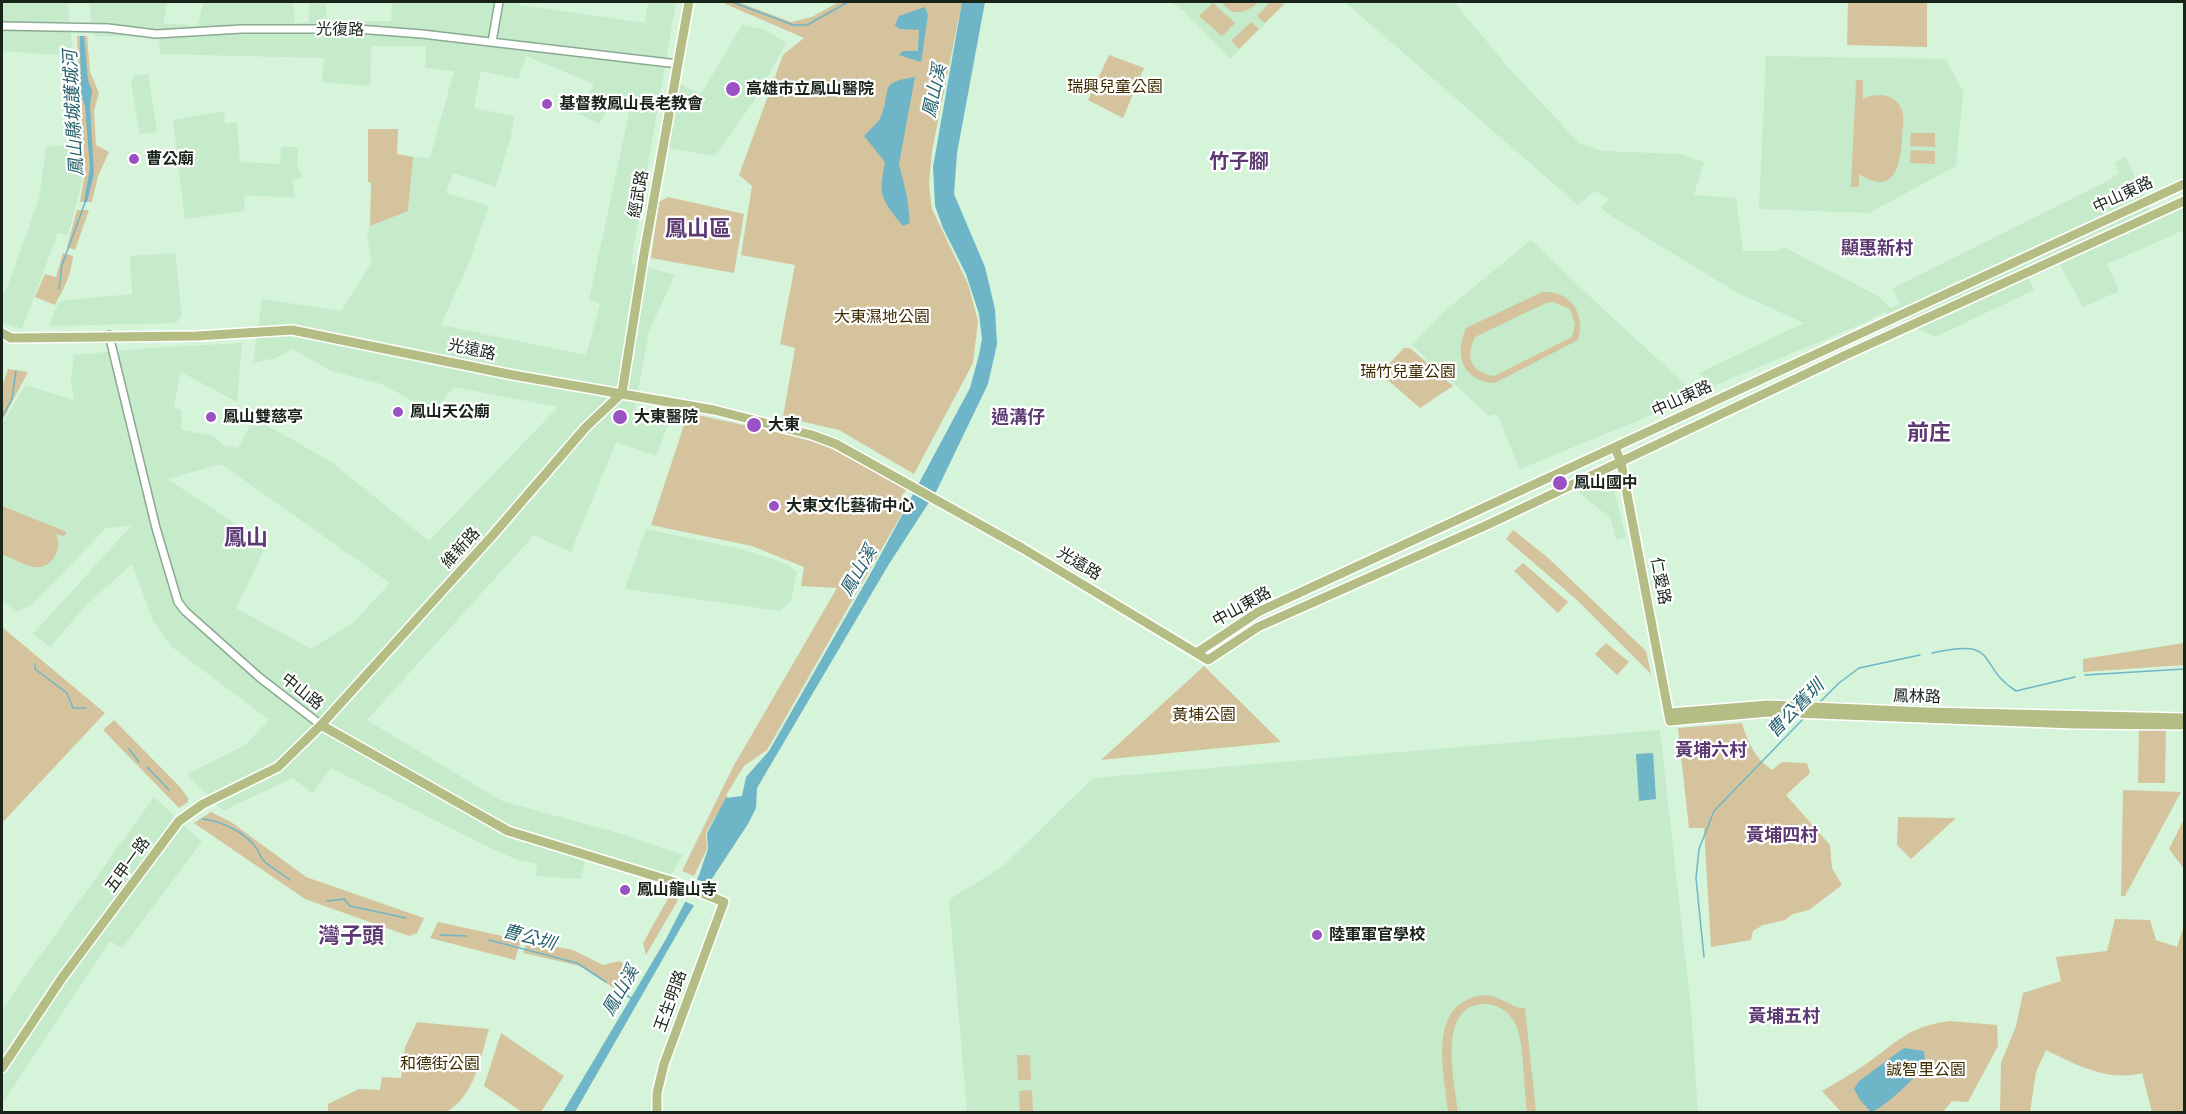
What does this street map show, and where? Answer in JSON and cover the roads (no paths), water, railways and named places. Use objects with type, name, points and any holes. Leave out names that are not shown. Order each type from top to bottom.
[{"type":"main road","name":"經武路","points":[[622,393],[689,2]]},
{"type":"main road","name":"中山東路","points":[[1198,652],[1258,612],[2184,184]]},
{"type":"main road","name":"中山東路","points":[[1208,660],[1258,627],[1621,462],[1850,353],[2184,201]]},
{"type":"main road","name":"光遠路","points":[[4,336],[197,336],[292,330],[513,375],[714,410],[812,435],[836,444],[1022,548],[1208,660]]},
{"type":"main road","name":"維新路","points":[[321,725],[492,536],[586,427],[622,393]]},
{"type":"main road","name":"仁愛路","points":[[1615,448],[1621,462],[1670,717]]},
{"type":"main road","name":"鳳林路","points":[[1670,717],[1768,712],[2075,724],[2164,719]]},
{"type":"main road","points":[[2164,719],[2184,718]]},
{"type":"main road","points":[[2164,719],[2184,725]]},
{"type":"main road","name":"中山路","points":[[321,725],[508,831],[680,884],[724,902]]},
{"type":"main road","name":"五甲一路","points":[[2,1068],[62,978],[179,821],[203,804],[278,767],[321,725]]},
{"type":"main road","name":"王生明路","points":[[657,1113],[657,1093],[664,1064],[724,902]]},
{"type":"street","points":[[492,42],[499,2]]},
{"type":"street","name":"光復路","points":[[2,26],[108,28],[156,34],[242,30],[357,29],[678,64]]},
{"type":"street","name":"中山路","points":[[109,335],[156,528],[178,602],[185,611],[259,676],[321,725]]},
{"type":"water","points":[[962,2],[985,2],[957,153],[954,194],[985,267],[995,309],[997,344],[988,384],[937,490],[889,564],[757,788],[756,808],[748,824],[688,915],[575,1112],[563,1112],[666,939],[699,875],[708,849],[707,833],[726,798],[742,796],[746,777],[769,751],[873,569],[970,388],[982,339],[979,314],[966,274],[943,228],[935,206],[933,167]]},
{"type":"water","points":[[925,7],[928,15],[921,62],[899,55],[903,51],[918,51],[919,30],[899,29],[895,25],[899,16]]},
{"type":"water","points":[[80,36],[84,36],[88,80],[92,91],[90,107],[94,174],[87,202],[84,202],[90,168],[85,106],[81,94]]},
{"type":"water","points":[[915,77],[899,164],[907,196],[910,223],[903,226],[883,197],[885,162],[864,136],[881,117],[891,84]]},
{"type":"water","points":[[1653,753],[1656,799],[1639,801],[1636,754]]},
{"type":"water","points":[[1904,1048],[1924,1051],[1923,1066],[1899,1092],[1871,1112],[1854,1089],[1859,1081]]},
{"type":"waterway","points":[[732,2],[793,25],[807,25],[848,2]]},
{"type":"waterway","name":"鳳山縣城護城河","points":[[59,289],[62,265],[86,200]]},
{"type":"waterway","name":"曹公圳","points":[[2,417],[12,399],[16,371]]},
{"type":"waterway","name":"曹公舊圳","points":[[1932,653],[1954,649],[1979,651],[2003,681],[2016,691],[2075,677]]},
{"type":"waterway","name":"曹公舊圳","points":[[1819,703],[1839,683],[1859,668],[1920,655]]},
{"type":"waterway","name":"曹公圳","points":[[35,664],[35,669],[67,693],[73,708],[86,708]]},
{"type":"waterway","name":"曹公舊圳","points":[[2085,675],[2184,669]]},
{"type":"waterway","name":"曹公舊圳","points":[[1704,957],[1696,878],[1699,849],[1714,811],[1805,717]]},
{"type":"waterway","name":"曹公圳","points":[[129,749],[139,762]]},
{"type":"waterway","name":"曹公圳","points":[[147,767],[169,790]]},
{"type":"waterway","name":"曹公圳","points":[[202,819],[223,824],[243,834],[255,846],[264,861],[290,880]]},
{"type":"waterway","name":"曹公圳","points":[[327,901],[344,899],[350,906],[406,918]]},
{"type":"waterway","name":"曹公圳","points":[[440,935],[466,936]]},
{"type":"waterway","name":"曹公圳","points":[[489,940],[577,963],[606,982]]},
{"type":"waterway","name":"曹公圳","points":[[624,994],[631,998]]},
{"type":"place","name":"高雄市立鳳山醫院","points":[[733,89]]},
{"type":"place","name":"基督教鳳山長老教會","points":[[547,104]]},
{"type":"place","name":"曹公廟","points":[[134,159]]},
{"type":"place","name":"鳳山天公廟","points":[[398,412]]},
{"type":"place","name":"鳳山雙慈亭","points":[[211,417]]},
{"type":"place","name":"大東醫院","points":[[620,417]]},
{"type":"place","name":"大東","points":[[754,425]]},
{"type":"place","name":"鳳山國中","points":[[1560,483]]},
{"type":"place","name":"大東文化藝術中心","points":[[774,506]]},
{"type":"place","name":"鳳山龍山寺","points":[[625,890]]},
{"type":"place","name":"陸軍軍官學校","points":[[1317,935]]},
{"type":"district","name":"竹子腳","points":[[1239,162]]},
{"type":"district","name":"鳳山區","points":[[698,230]]},
{"type":"district","name":"顯惠新村","points":[[1877,249]]},
{"type":"district","name":"過溝仔","points":[[1018,418]]},
{"type":"district","name":"前庄","points":[[1929,434]]},
{"type":"district","name":"鳳山","points":[[246,539]]},
{"type":"district","name":"黃埔六村","points":[[1711,751]]},
{"type":"district","name":"黃埔四村","points":[[1782,836]]},
{"type":"district","name":"灣子頭","points":[[351,937]]},
{"type":"district","name":"黃埔五村","points":[[1784,1017]]},
{"type":"park label","name":"瑞興兒童公園","points":[[1115,87]]},
{"type":"park label","name":"大東濕地公園","points":[[882,317]]},
{"type":"park label","name":"瑞竹兒童公園","points":[[1408,372]]},
{"type":"park label","name":"黃埔公園","points":[[1204,715]]},
{"type":"park label","name":"和德街公園","points":[[440,1064]]},
{"type":"park label","name":"誠智里公園","points":[[1926,1070]]},
{"type":"water label","name":"鳳山溪","points":[[935,91]]},
{"type":"water label","name":"鳳山溪","points":[[859,571]]},
{"type":"water label","name":"鳳山溪","points":[[621,991]]}]
